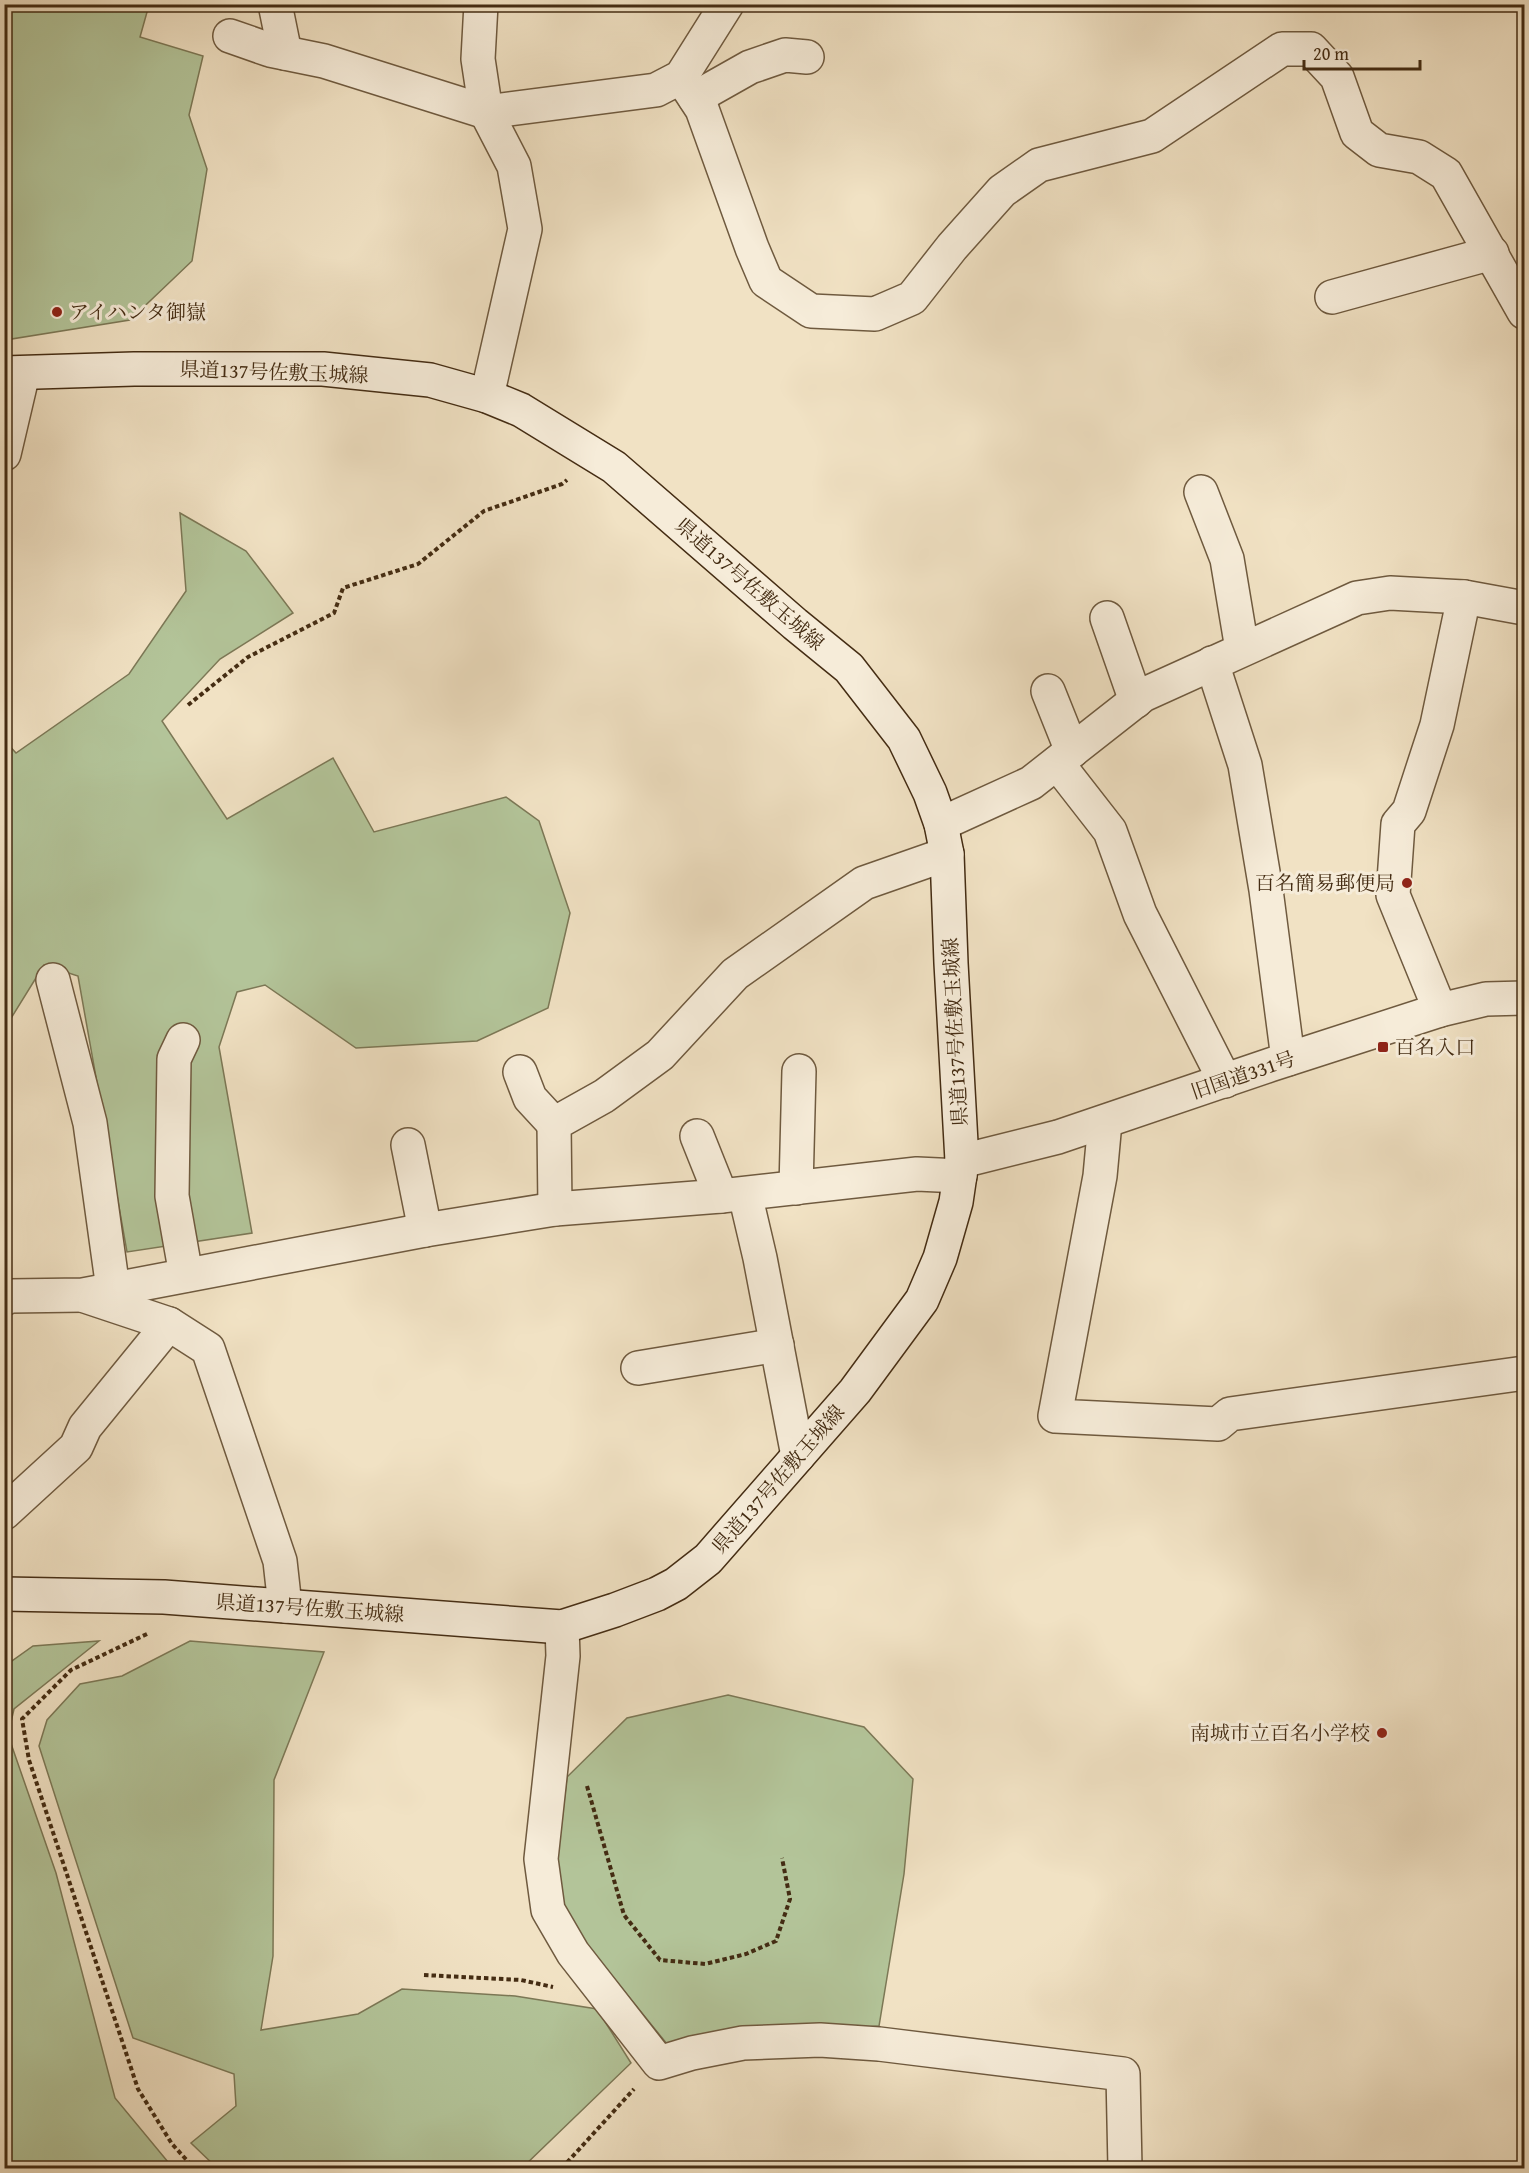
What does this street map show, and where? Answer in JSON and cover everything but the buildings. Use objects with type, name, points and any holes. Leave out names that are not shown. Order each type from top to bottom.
[{"type":"street","points":[[275,4],[285,53]]},
{"type":"street","points":[[481,4],[478,59],[486,112],[514,166],[525,229],[487,396]]},
{"type":"street","points":[[688,88],[727,4]]},
{"type":"street","points":[[230,36],[285,53],[324,61],[486,112],[688,88],[785,55],[807,57]]},
{"type":"street","points":[[688,88],[702,110],[766,281],[811,311],[875,314],[912,298],[952,247],[1002,191],[1039,165],[1152,136],[1282,49],[1311,49],[1337,77],[1357,133],[1379,150],[1419,157],[1446,174],[1524,312]]},
{"type":"street","points":[[1332,297],[1492,254]]},
{"type":"street","name":"県道137号佐敷玉城線","points":[[4,1594],[186,1599],[561,1627],[639,1602],[676,1584],[708,1559],[855,1391],[922,1300],[940,1258],[956,1202],[961,1169],[944,839],[930,793],[904,739],[849,668],[614,467],[521,410],[487,396],[430,380],[323,369],[134,369],[14,373]]},
{"type":"street","points":[[4,454],[14,373]]},
{"type":"street","points":[[1201,492],[1227,559],[1242,649]]},
{"type":"street","points":[[554,1124],[604,1096],[660,1055],[735,974],[864,883],[944,839],[1031,783],[1143,694],[1357,598],[1390,593],[1464,597],[1524,608]]},
{"type":"street","points":[[1440,1010],[1393,896],[1398,824],[1408,811],[1437,725],[1464,597]]},
{"type":"street","points":[[1107,618],[1136,701]]},
{"type":"street","points":[[1212,663],[1245,765],[1266,890],[1288,1059]]},
{"type":"street","points":[[1047,691],[1064,757],[1110,831],[1140,914],[1225,1081]]},
{"type":"street","points":[[53,980],[90,1123],[98,1292]]},
{"type":"street","name":"旧国道331号","points":[[98,1292],[425,1230],[555,1209],[733,1195],[961,1169],[1440,1010],[1486,999],[1524,998]]},
{"type":"street","points":[[183,1040],[174,1059],[172,1196],[186,1275]]},
{"type":"street","points":[[796,1188],[799,1071]]},
{"type":"street","points":[[520,1072],[530,1098],[554,1124],[555,1209]]},
{"type":"street","points":[[1105,1122],[1100,1176],[1055,1416],[1218,1424],[1230,1414],[1524,1374]]},
{"type":"street","points":[[698,1136],[733,1195],[777,1345],[798,1456]]},
{"type":"street","points":[[408,1145],[425,1230]]},
{"type":"street","points":[[4,1299],[10,1296],[98,1292],[169,1324],[208,1349],[280,1561],[285,1606]]},
{"type":"street","points":[[4,1513],[76,1447],[85,1427],[169,1324]]},
{"type":"street","points":[[638,1368],[777,1345]]},
{"type":"street","points":[[561,1627],[563,1656],[541,1859],[548,1910],[573,1953],[659,2063],[692,2053],[743,2043],[820,2040],[879,2044],[1123,2074],[1125,2169]]},
{"type":"path","points":[[188,705],[248,657],[334,613],[344,588],[418,564],[484,511],[562,484],[596,456]]},
{"type":"path","points":[[186,1599],[148,1634],[71,1670],[22,1719],[29,1760],[138,2089],[172,2144],[194,2169]]},
{"type":"path","points":[[587,1784],[624,1915],[660,1960],[705,1964],[746,1954],[776,1941],[790,1899],[782,1858]]},
{"type":"path","points":[[424,1975],[521,1980],[554,1987]]},
{"type":"path","points":[[562,2169],[659,2063]]},
{"type":"green space","points":[[5,4],[149,5],[140,37],[203,56],[189,115],[207,169],[192,261],[130,320],[5,340]]},
{"type":"green space","points":[[180,513],[246,551],[293,613],[220,659],[162,721],[227,819],[333,758],[374,832],[506,797],[539,821],[570,913],[548,1008],[477,1041],[356,1048],[265,985],[237,992],[219,1047],[252,1233],[127,1252],[78,976],[44,965],[5,1028],[4,740],[16,753],[129,674],[186,591]]},
{"type":"green space","points":[[99,1641],[14,1709],[8,1735],[56,1873],[115,2098],[173,2168],[5,2168],[5,1666],[33,1646]]},
{"type":"green space","points":[[190,1641],[324,1652],[274,1780],[273,1956],[261,2030],[358,2014],[402,1989],[515,1996],[597,2009],[631,2063],[522,2168],[217,2168],[191,2143],[236,2106],[234,2074],[133,2038],[39,1746],[47,1720],[80,1684],[122,1676]]},
{"type":"green space","points":[[728,1695],[864,1727],[913,1779],[904,1874],[879,2026],[667,2044],[560,1912],[557,1861],[567,1777],[627,1718]]},
{"type":"place","name":"アイハンタ御嶽","points":[[57,312]]},
{"type":"place","name":"百名簡易郵便局","points":[[1407,883]]},
{"type":"place","name":"百名入口","points":[[1383,1047]]},
{"type":"place","name":"南城市立百名小学校","points":[[1382,1733]]}]
